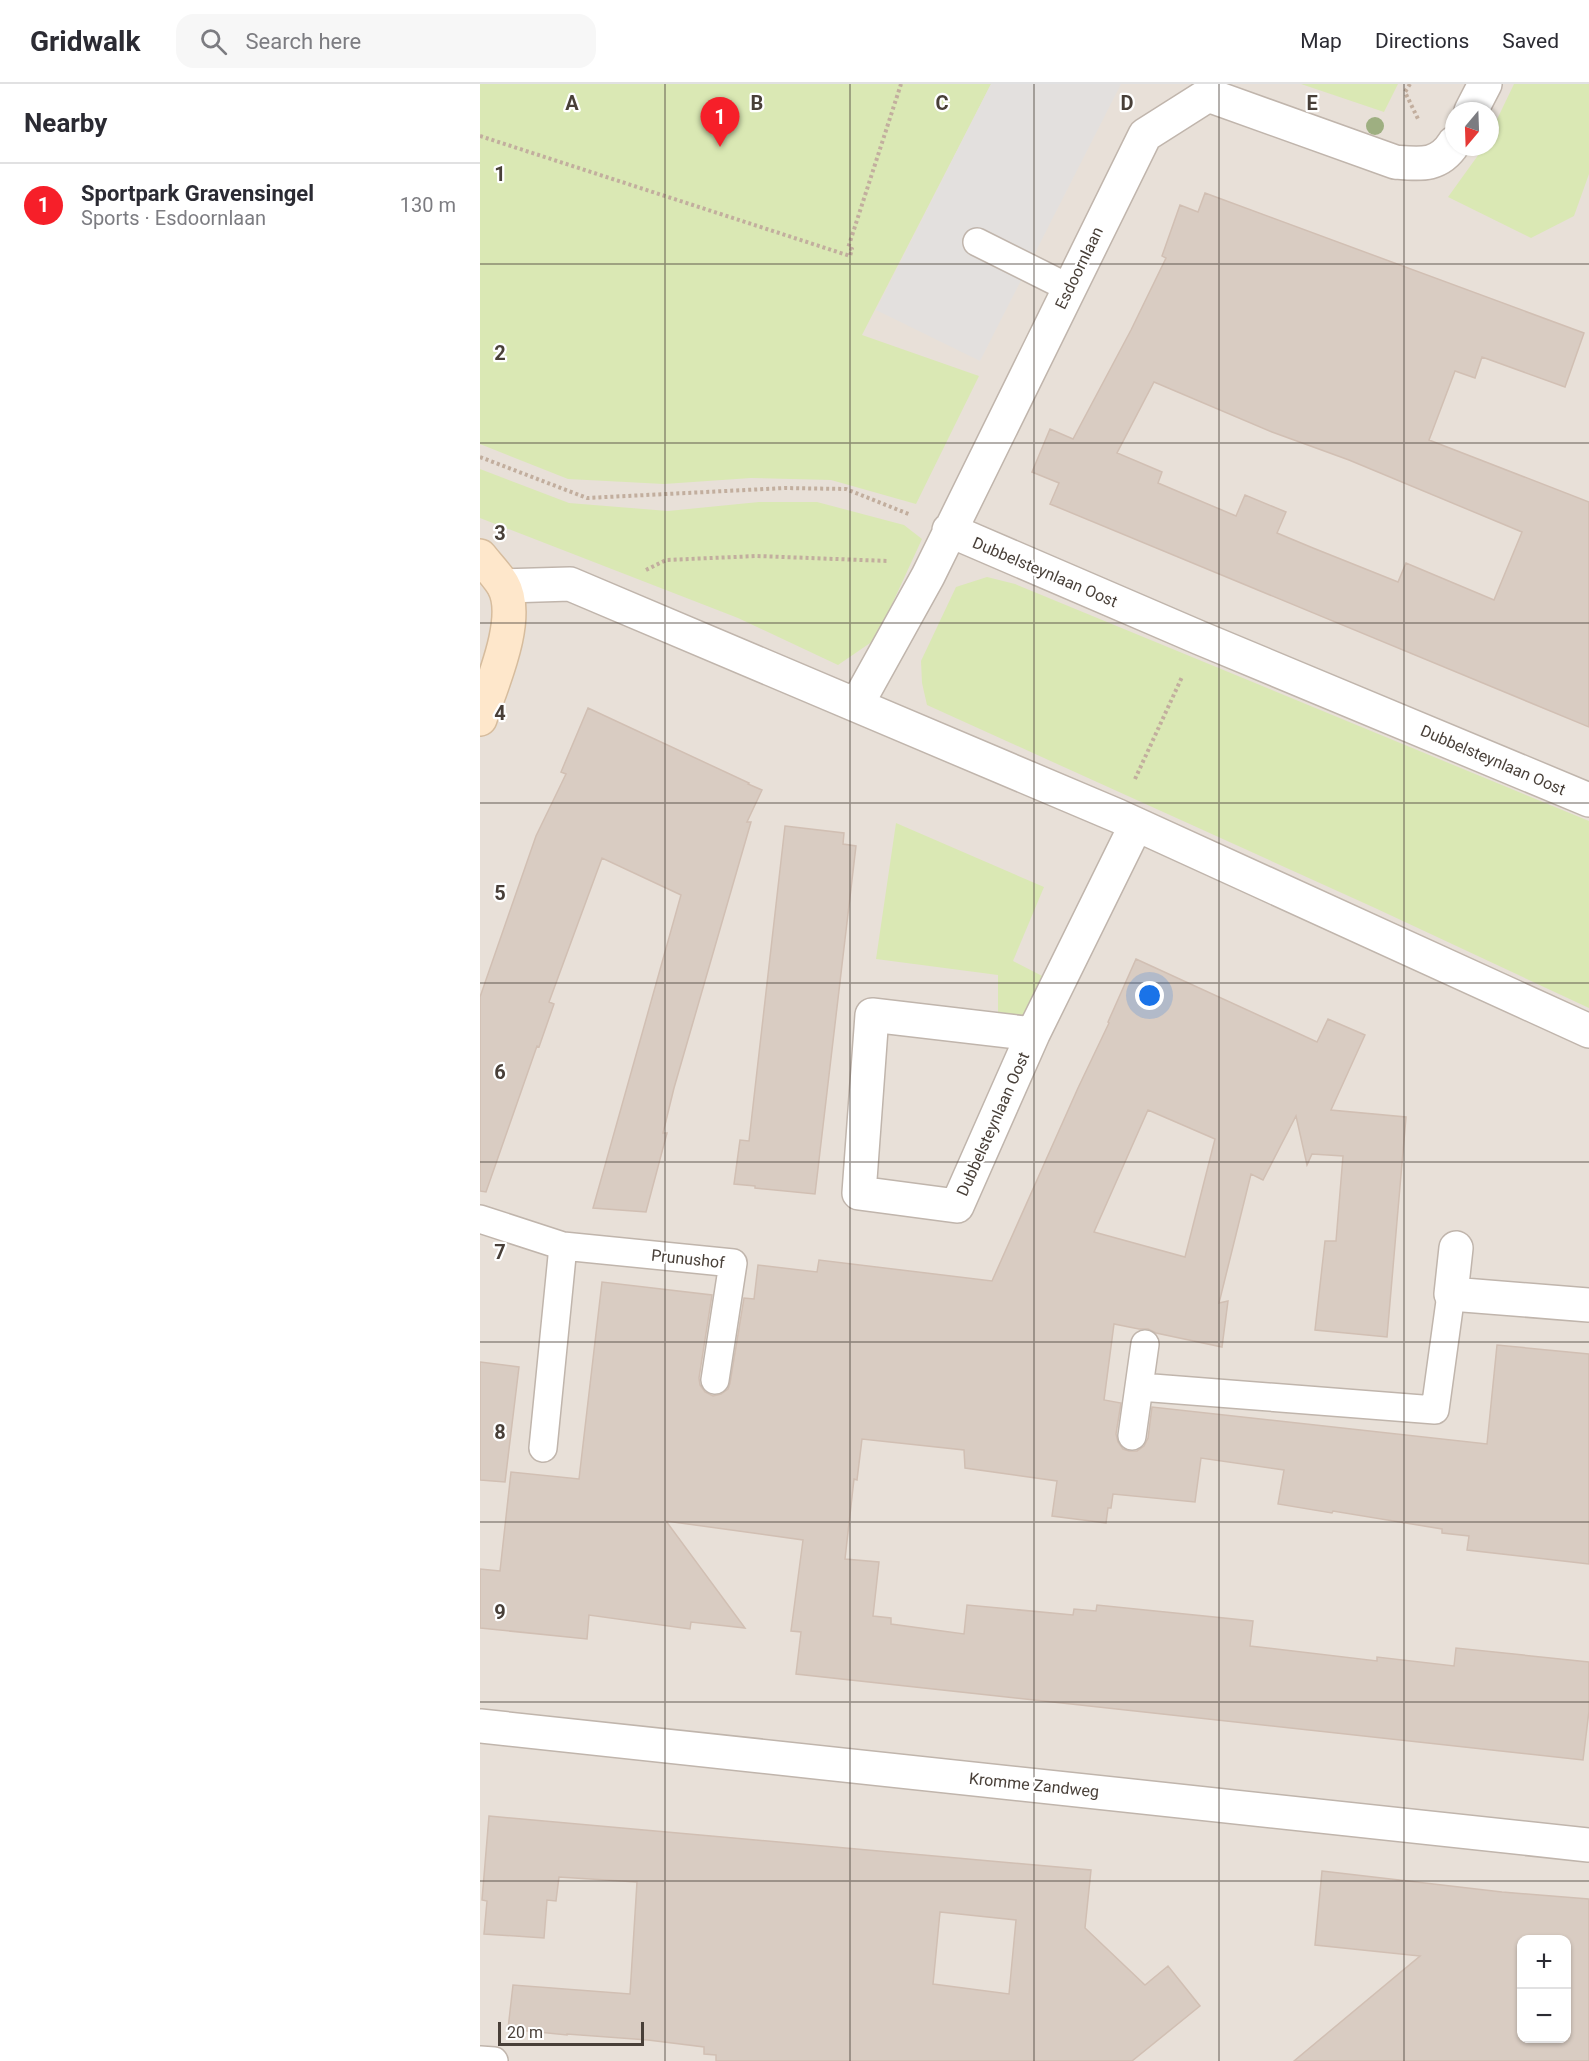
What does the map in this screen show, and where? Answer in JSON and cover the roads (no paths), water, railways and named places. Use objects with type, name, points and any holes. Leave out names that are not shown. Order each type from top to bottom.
[{"type":"street","points":[[1476,102],[1485,84]]},
{"type":"street","name":"Esdoornlaan","points":[[857,704],[928,576],[1145,135],[1208,95],[1395,162],[1418,164],[1437,161],[1445,154]]},
{"type":"street","name":"Dubbelsteynlaan Oost","points":[[949,530],[1200,638],[1589,800]]},
{"type":"street","points":[[480,556],[504,586],[510,611],[505,644],[480,719]]},
{"type":"street","points":[[504,586],[570,584],[1127,820],[1589,1031]]},
{"type":"street","name":"Dubbelsteynlaan Oost","points":[[1033,1034],[872,1015],[859,1193],[957,1206],[1033,1034],[1127,820]]},
{"type":"street","points":[[1456,1248],[1451,1294],[1589,1305]]},
{"type":"street","name":"Kromme Zandweg","points":[[480,1725],[1589,1845]]},
{"type":"lane","points":[[977,242],[1069,288]]},
{"type":"lane","name":"Prunushof","points":[[480,1219],[563,1246],[732,1263],[715,1380]]},
{"type":"lane","points":[[543,1448],[563,1246]]},
{"type":"lane","points":[[1140,1387],[1436,1410],[1451,1294]]},
{"type":"lane","points":[[1132,1436],[1145,1344]]},
{"type":"lane","points":[[480,2060],[494,2061]]},
{"type":"place","name":"Sportpark Gravensingel","points":[[720,147]]}]
